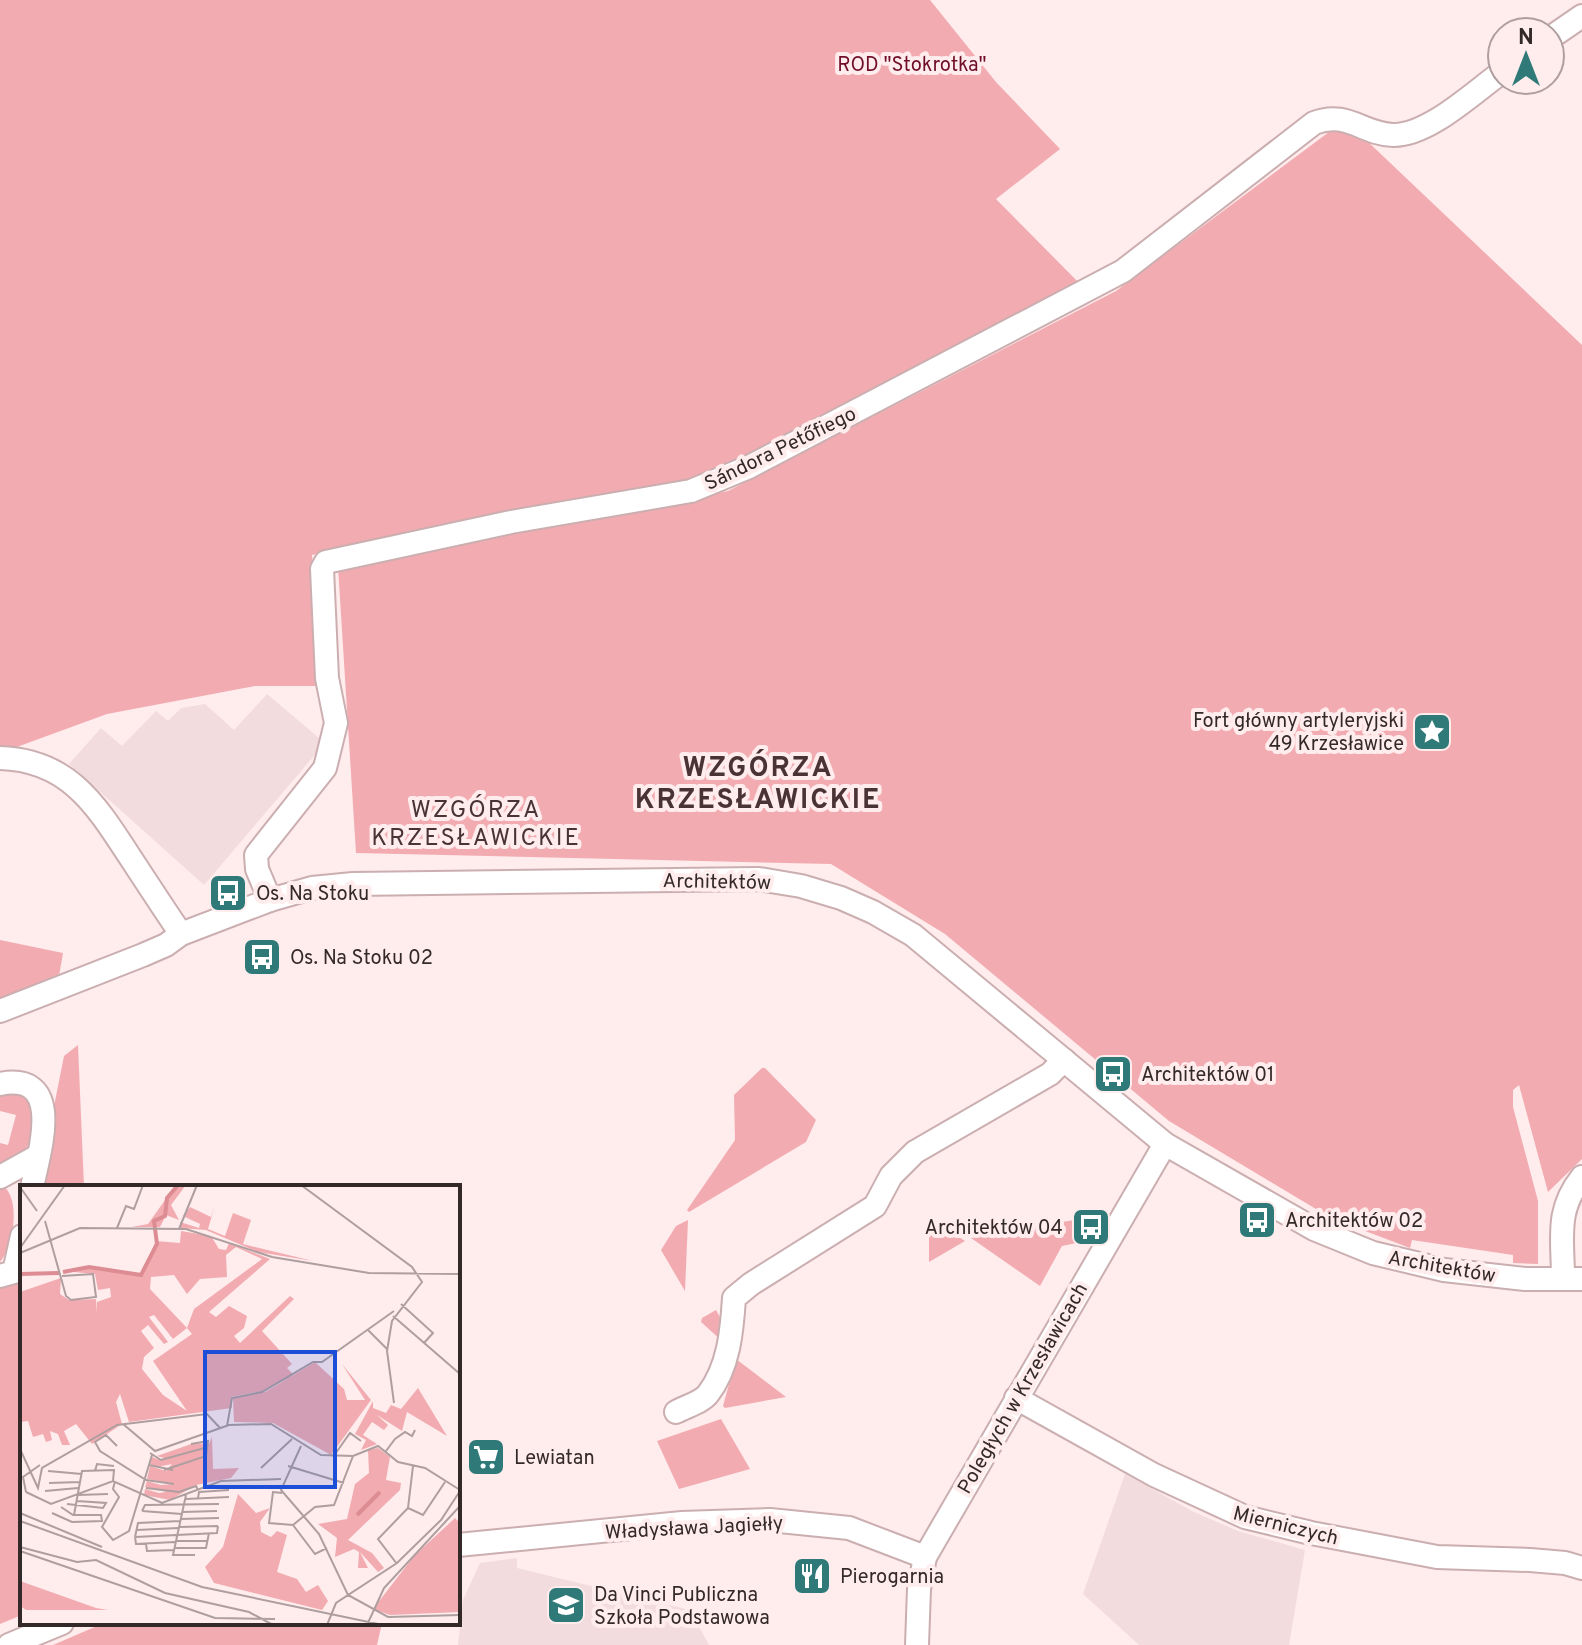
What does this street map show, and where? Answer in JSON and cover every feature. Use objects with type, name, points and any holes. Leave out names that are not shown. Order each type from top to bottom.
[{"type":"street","name":"Sándora Petőfiego","points":[[270,900],[257,869],[256,855],[325,768],[336,723],[327,678],[322,569],[326,562],[511,522],[691,491],[777,453],[1123,271],[1314,123],[1341,118],[1383,133],[1402,134],[1437,119],[1486,84]]},
{"type":"street","points":[[0,758],[19,758],[50,770],[82,790],[109,823],[181,934]]},
{"type":"street","name":"Architektów","points":[[0,1011],[154,950],[181,934],[270,900],[312,888],[353,884],[725,879],[759,879],[801,886],[857,905],[913,935],[1165,1144],[1330,1237],[1373,1253],[1444,1270],[1525,1279],[1572,1279]]},
{"type":"street","points":[[676,1412],[707,1396],[722,1366],[732,1333],[734,1298],[751,1284],[875,1206],[891,1176],[915,1152],[1050,1074],[1064,1060]]},
{"type":"street","points":[[0,1084],[12,1082],[26,1085],[37,1094],[44,1108],[45,1123],[32,1185]]},
{"type":"street","name":"Poległych w Krzesławicach","points":[[917,1645],[919,1589],[925,1557],[1165,1144]]},
{"type":"street","points":[[20,1189],[3,1176],[38,1156]]},
{"type":"street","points":[[1572,1279],[1563,1213],[1566,1200],[1582,1177]]},
{"type":"street","points":[[0,1276],[14,1272],[20,1245]]},
{"type":"street","name":"Mierniczych","points":[[1016,1398],[1154,1475],[1245,1517],[1437,1557],[1530,1560],[1582,1568]]},
{"type":"street","name":"Władysława Jagiełły","points":[[460,1545],[682,1523],[770,1520],[849,1528],[925,1557]]},
{"type":"street","points":[[9,1645],[57,1625]]},
{"type":"shaded area","points":[[267,694],[325,743],[204,885],[69,764],[101,728],[122,746],[156,711],[168,721],[181,708],[205,704],[234,730]]},
{"type":"shaded area","points":[[1125,1474],[1194,1512],[1238,1531],[1305,1550],[1289,1645],[1139,1645],[1083,1594]]},
{"type":"shaded area","name":"Da Vinci Publiczna Szkoła Podstawowa","points":[[517,1558],[517,1568],[690,1610],[709,1645],[458,1645],[463,1600],[480,1563]]},
{"type":"green space","name":"ROD \"Stokrotka\"","points":[[0,0],[930,0],[996,82],[1060,149],[996,199],[1083,287],[710,477],[312,555],[324,686],[255,686],[107,714],[14,748],[0,749]]},
{"type":"green space","points":[[1345,120],[1582,345],[1582,1159],[1548,1192],[1519,1085],[1513,1090],[1513,1107],[1538,1201],[1538,1264],[1513,1263],[1513,1255],[1412,1240],[1410,1248],[1331,1218],[1169,1121],[945,934],[831,864],[356,853],[338,567],[728,491],[1116,291]]},
{"type":"green space","points":[[0,940],[63,953],[59,976],[0,1000]]},
{"type":"green space","points":[[78,1045],[84,1185],[38,1185],[64,1056]]},
{"type":"green space","points":[[762,1068],[816,1120],[806,1142],[689,1212],[687,1210],[735,1140],[734,1095]]},
{"type":"green space","points":[[0,1089],[24,1093],[33,1103],[33,1127],[30,1142],[21,1154],[0,1166],[0,1143],[8,1145],[16,1115],[0,1111]]},
{"type":"green space","points":[[0,1186],[8,1191],[14,1211],[9,1245],[0,1262]]},
{"type":"green space","points":[[688,1220],[685,1291],[661,1250],[676,1226]]},
{"type":"green space","points":[[1074,1220],[1088,1228],[1081,1242],[1062,1246],[1040,1286],[971,1238]]},
{"type":"green space","points":[[929,1222],[937,1223],[965,1241],[929,1262]]},
{"type":"green space","points":[[20,1269],[20,1616],[0,1624],[0,1287],[1,1282]]},
{"type":"green space","points":[[716,1310],[722,1321],[721,1340],[701,1322],[702,1318]]},
{"type":"green space","points":[[736,1359],[786,1397],[725,1408]]},
{"type":"green space","points":[[721,1419],[750,1469],[679,1489],[657,1441]]},
{"type":"green space","points":[[99,1625],[382,1625],[377,1645],[53,1645]]},
{"type":"place","name":"Fort główny artyleryjski 49 Krzesławice","points":[[1432,732]]},
{"type":"place","name":"Os. Na Stoku","points":[[228,893]]},
{"type":"place","name":"Os. Na Stoku 02","points":[[262,957]]},
{"type":"place","name":"Architektów 01","points":[[1113,1074]]},
{"type":"place","name":"Architektów 02","points":[[1257,1220]]},
{"type":"place","name":"Architektów 04","points":[[1091,1227]]},
{"type":"place","name":"Lewiatan","points":[[486,1457]]},
{"type":"place","name":"Pierogarnia","points":[[812,1576]]},
{"type":"place","name":"Da Vinci Publiczna Szkoła Podstawowa","points":[[566,1605]]},
{"type":"district","name":"WZGÓRZA KRZESŁAWICKIE","points":[[758,782]]},
{"type":"district","name":"WZGÓRZA KRZESŁAWICKIE","points":[[476,823]]}]
